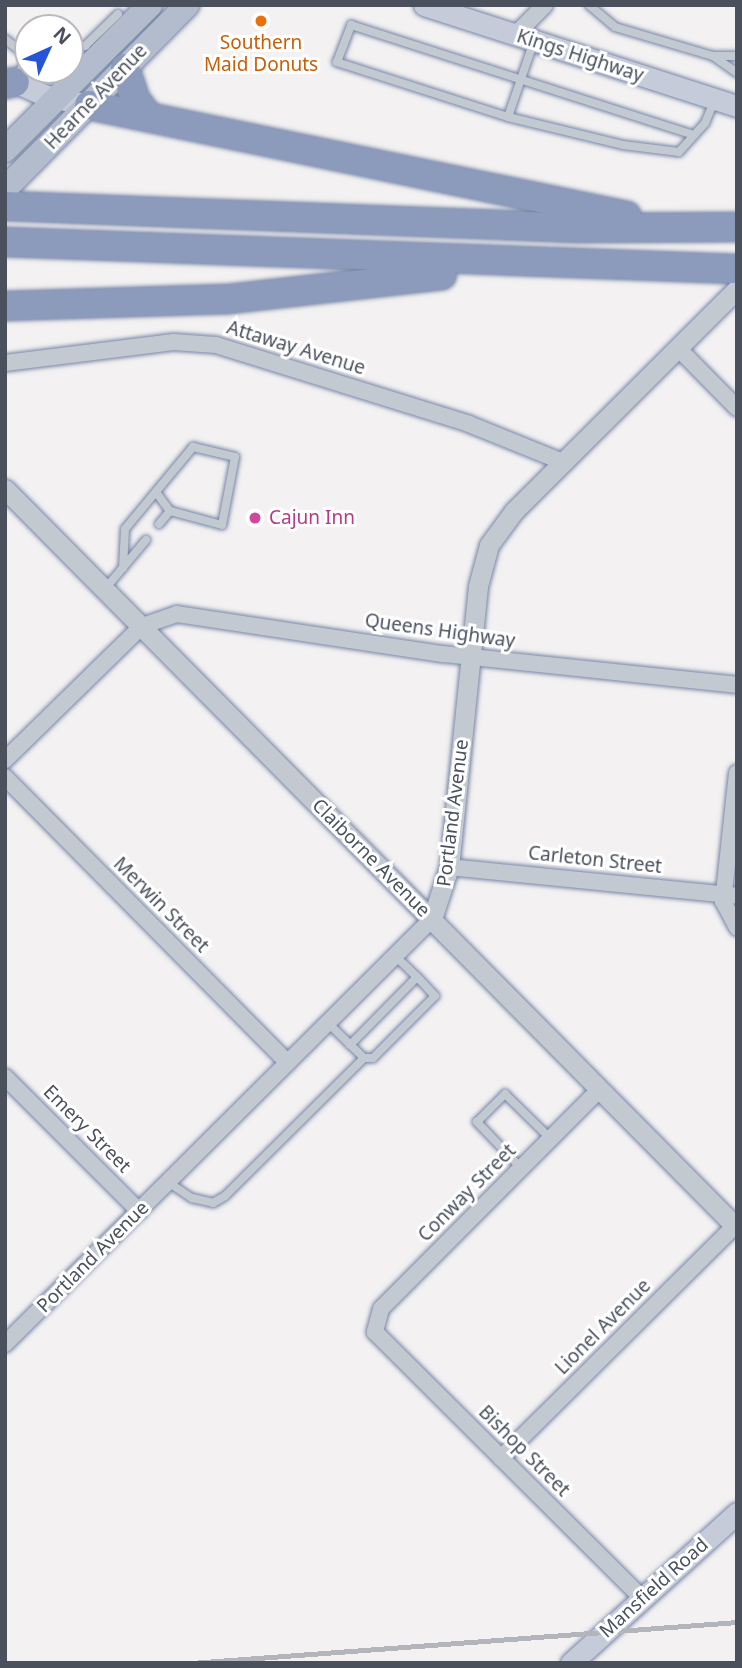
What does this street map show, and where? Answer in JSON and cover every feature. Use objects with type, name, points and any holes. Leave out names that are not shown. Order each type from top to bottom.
[{"type":"highway","points":[[125,68],[135,99],[147,115]]},
{"type":"highway","points":[[89,105],[610,212],[734,227]]},
{"type":"highway","points":[[5,206],[578,228],[734,227]]},
{"type":"highway","points":[[5,242],[737,269]]},
{"type":"highway","points":[[5,306],[228,299],[400,276],[690,268]]},
{"type":"main road","name":"Hearne Avenue","points":[[5,150],[57,98],[121,15],[150,5]]},
{"type":"main road","name":"Hearne Avenue","points":[[5,189],[187,5]]},
{"type":"main road","name":"Kings Highway","points":[[424,5],[451,10],[524,38],[737,106]]},
{"type":"main road","points":[[8,81],[57,98],[89,105]]},
{"type":"main road","points":[[5,189],[12,170],[43,135],[57,98]]},
{"type":"main road","name":"Mansfield Road","points":[[571,1663],[737,1513]]},
{"type":"street","points":[[524,38],[545,5]]},
{"type":"street","name":"Portland Avenue","points":[[5,1344],[432,919],[449,867],[478,586],[489,545],[514,511],[737,289]]},
{"type":"street","name":"Attaway Avenue","points":[[5,363],[174,342],[216,345],[469,424],[563,462]]},
{"type":"street","points":[[678,348],[737,408]]},
{"type":"street","name":"Claiborne Avenue","points":[[5,488],[735,1224]]},
{"type":"street","name":"Queens Highway","points":[[142,626],[163,616],[187,615],[470,657],[737,685]]},
{"type":"street","points":[[5,760],[142,626]]},
{"type":"street","points":[[737,773],[730,895],[724,912],[737,928]]},
{"type":"street","name":"Merwin Street","points":[[5,778],[288,1063]]},
{"type":"street","name":"Carleton Street","points":[[449,867],[730,895]]},
{"type":"street","name":"Emery Street","points":[[5,1077],[139,1211]]},
{"type":"street","name":"Conway Street","points":[[375,1332],[381,1309],[600,1089]]},
{"type":"street","name":"Lionel Avenue","points":[[501,1458],[735,1224]]},
{"type":"street","name":"Bishop Street","points":[[375,1332],[643,1600]]},
{"type":"lane","points":[[594,7],[615,27],[713,56],[735,56]]},
{"type":"lane","points":[[84,46],[121,15]]},
{"type":"lane","points":[[694,135],[520,82],[351,25],[337,62],[508,117],[624,145],[679,152],[694,135],[716,99]]},
{"type":"lane","points":[[508,117],[520,82],[524,38]]},
{"type":"lane","points":[[713,56],[737,73]]},
{"type":"lane","points":[[123,568],[125,529],[193,447],[235,457],[222,525],[170,511],[156,492]]},
{"type":"lane","points":[[159,524],[170,511]]},
{"type":"lane","points":[[105,589],[146,540]]},
{"type":"lane","points":[[168,1182],[192,1198],[213,1203],[225,1196],[364,1058],[373,1058],[435,996],[395,956]]},
{"type":"lane","points":[[351,1045],[417,977]]},
{"type":"lane","points":[[328,1023],[364,1058]]},
{"type":"lane","points":[[521,1168],[477,1122],[505,1094],[550,1138]]},
{"type":"railway","points":[[191,1663],[737,1622]]},
{"type":"place","name":"Southern Maid Donuts","points":[[261,21]]},
{"type":"place","name":"Cajun Inn","points":[[255,518]]}]
